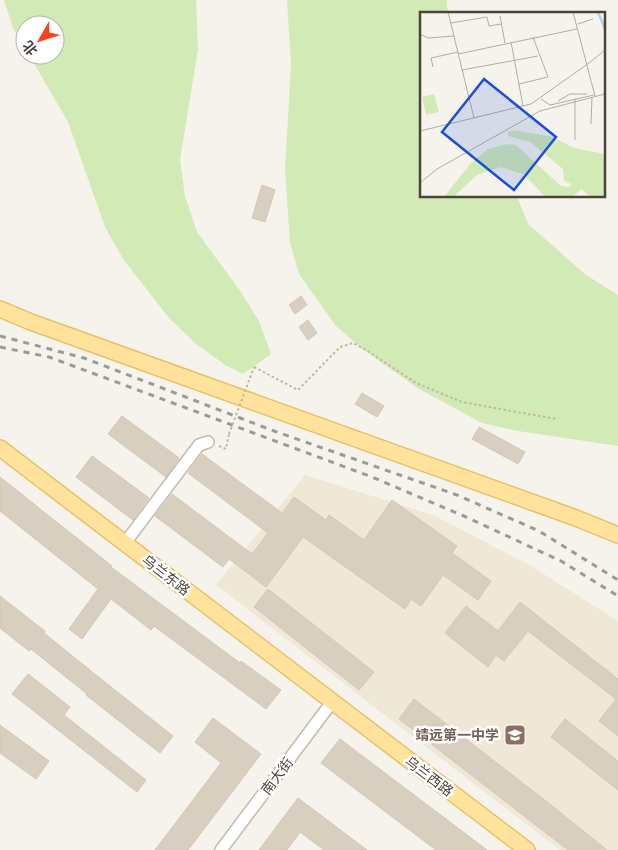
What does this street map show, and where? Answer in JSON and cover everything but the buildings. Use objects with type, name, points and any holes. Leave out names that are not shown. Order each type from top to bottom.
[{"type":"main road","points":[[0,309],[31,322],[576,518],[618,535]]},
{"type":"main road","name":"乌兰东路","points":[[0,448],[332,702]]},
{"type":"main road","name":"乌兰西路","points":[[332,702],[527,850]]},
{"type":"street","points":[[125,543],[199,445],[208,442]]},
{"type":"street","name":"南大街","points":[[221,850],[332,702]]},
{"type":"path","points":[[208,442],[226,449],[229,434],[254,367],[298,390],[340,347],[353,343],[416,383],[462,402],[556,419]]},
{"type":"shaded area","name":"靖远第一中学","points":[[305,475],[433,515],[528,564],[618,621],[618,850],[560,850],[216,585]]},
{"type":"green space","points":[[4,0],[196,0],[198,49],[180,160],[185,196],[197,232],[241,292],[259,321],[271,354],[243,374],[225,365],[195,343],[169,318],[123,259],[105,227],[68,122],[35,65],[65,65],[65,15],[15,15],[15,31]]},
{"type":"green space","points":[[287,0],[447,0],[448,12],[420,12],[420,198],[518,198],[528,224],[586,275],[618,295],[618,446],[518,431],[482,423],[419,389],[361,348],[336,326],[299,274],[290,243],[285,170],[291,64]]},
{"type":"railway","points":[[0,336],[84,358],[274,431],[457,495],[539,531],[618,580]]},
{"type":"railway","points":[[0,347],[49,357],[372,477],[466,517],[561,561],[618,596]]},
{"type":"place","name":"靖远第一中学","points":[[515,735]]}]
